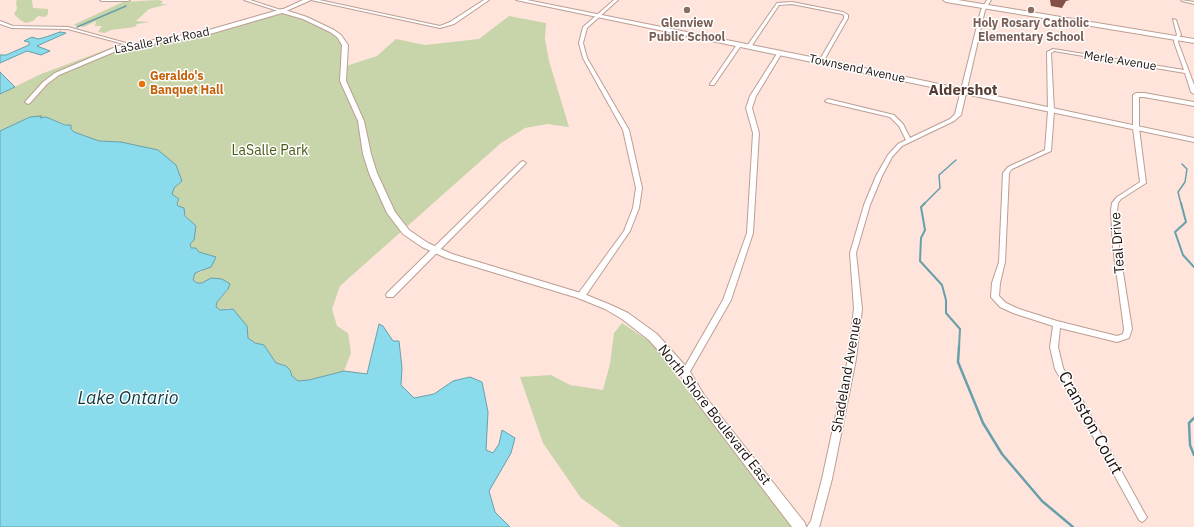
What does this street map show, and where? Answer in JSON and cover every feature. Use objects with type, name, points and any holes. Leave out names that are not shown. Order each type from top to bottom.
[{"type":"main road","name":"LaSalle Park Road","points":[[282,11],[308,0]]},
{"type":"main road","points":[[946,0],[987,3],[1194,41]]},
{"type":"street","points":[[102,0],[128,0]]},
{"type":"street","points":[[246,0],[282,11]]},
{"type":"street","points":[[313,0],[440,26],[452,23],[487,0]]},
{"type":"street","name":"Townsend Avenue","points":[[519,0],[533,1],[598,16],[740,44],[1051,111],[1194,140]]},
{"type":"street","points":[[581,296],[627,231],[636,208],[638,188],[626,130],[582,50],[581,43],[583,32],[616,0]]},
{"type":"street","points":[[1183,0],[1194,3]]},
{"type":"street","points":[[748,46],[778,4],[792,3],[843,13],[846,18],[821,61]]},
{"type":"street","name":"Shadeland Avenue","points":[[812,527],[827,478],[852,359],[858,309],[853,253],[867,205],[879,176],[890,156],[900,146],[952,120],[958,114],[965,92],[978,31],[987,3]]},
{"type":"street","name":"LaSalle Park Road","points":[[28,102],[45,83],[57,74],[104,53],[131,45],[203,34],[282,11]]},
{"type":"street","name":"North Shore Boulevard East","points":[[282,11],[327,28],[335,32],[344,42],[345,50],[343,81],[361,121],[367,154],[385,202],[395,220],[406,232],[425,245],[449,256],[581,296],[625,316],[658,343],[685,374],[700,398],[800,527]]},
{"type":"street","points":[[1174,20],[1179,35],[1176,38],[1194,92]]},
{"type":"street","points":[[0,22],[12,27],[68,28],[131,45]]},
{"type":"street","points":[[712,84],[740,44]]},
{"type":"street","name":"Merle Avenue","points":[[1051,111],[1049,52],[1053,50],[1187,72]]},
{"type":"street","points":[[685,374],[727,300],[750,233],[756,134],[749,108],[753,96],[780,53]]},
{"type":"street","name":"Teal Drive","points":[[1057,324],[1117,339],[1126,336],[1128,329],[1116,247],[1114,211],[1115,203],[1119,198],[1143,182],[1136,128],[1136,95],[1138,94],[1194,104]]},
{"type":"street","points":[[828,101],[892,116],[901,125],[909,141]]},
{"type":"street","points":[[1051,111],[1048,151],[1010,168],[1006,173],[1002,262],[996,283],[995,297],[1002,305],[1057,324]]},
{"type":"street","points":[[390,295],[523,163]]},
{"type":"street","name":"Cranston Court","points":[[1057,324],[1054,347],[1059,369],[1142,517]]},
{"type":"green space","points":[[32,0],[33,8],[48,9],[48,14],[45,17],[38,16],[33,21],[26,23],[14,14],[17,9],[16,1]]},
{"type":"green space","points":[[163,1],[161,4],[168,4],[149,9],[136,21],[150,22],[137,24],[135,27],[111,30],[105,33],[98,32],[102,26],[95,26],[96,21],[84,27],[73,25],[123,2]]},
{"type":"green space","name":"LaSalle Park","points":[[282,13],[301,18],[336,36],[341,43],[342,49],[340,68],[377,56],[396,39],[425,45],[479,39],[509,16],[546,23],[545,39],[549,61],[569,127],[547,124],[525,128],[501,143],[340,286],[332,309],[337,326],[348,333],[351,353],[344,371],[309,380],[298,381],[292,376],[290,370],[286,366],[276,363],[264,345],[255,343],[248,338],[247,331],[229,308],[220,310],[216,307],[217,302],[228,290],[222,279],[212,278],[202,283],[197,283],[193,280],[195,273],[202,272],[203,253],[191,248],[190,244],[196,230],[177,203],[179,199],[172,194],[174,188],[180,183],[158,150],[121,142],[99,141],[74,132],[67,125],[46,117],[39,119],[33,117],[0,131],[0,94],[41,74],[119,45],[123,46],[132,43],[215,32]]},
{"type":"green space","points":[[622,323],[652,343],[791,527],[621,527],[581,498],[543,443],[520,377],[551,375],[570,385],[603,390],[610,364],[614,333]]},
{"type":"water","points":[[60,32],[66,33],[37,46],[50,51],[41,55],[27,51],[0,63],[0,55],[6,55],[29,45],[29,42],[24,41],[32,37],[38,39]]},
{"type":"water","points":[[0,72],[15,87],[0,94]]},
{"type":"water","name":"Lake Ontario","points":[[41,116],[40,118],[46,117],[65,125],[71,125],[71,129],[74,132],[99,141],[121,142],[158,150],[176,165],[182,181],[174,188],[172,194],[179,199],[177,203],[178,206],[184,208],[185,216],[196,226],[194,240],[190,244],[191,248],[196,248],[199,252],[216,257],[211,267],[195,273],[193,280],[197,283],[202,283],[211,278],[222,279],[230,284],[228,289],[217,302],[216,307],[220,310],[233,309],[247,326],[248,338],[255,343],[264,345],[276,363],[286,366],[290,370],[292,376],[298,381],[309,380],[344,371],[367,374],[379,324],[383,326],[393,341],[399,341],[402,368],[401,385],[414,398],[434,394],[453,381],[470,377],[482,382],[488,412],[486,450],[493,453],[499,444],[502,430],[515,438],[511,453],[489,491],[495,512],[510,527],[0,527],[0,131],[30,117]]},
{"type":"waterway","points":[[77,27],[126,6]]},
{"type":"waterway","points":[[956,160],[939,175],[940,188],[921,207],[925,230],[921,238],[920,261],[942,285],[946,300],[946,313],[960,329],[959,347]]},
{"type":"waterway","points":[[1181,204],[1178,192],[1185,182],[1187,169],[1182,164]]},
{"type":"waterway","points":[[1181,203],[1186,222],[1175,232],[1183,255],[1194,267]]},
{"type":"waterway","points":[[959,346],[958,362],[983,423],[1002,454],[1042,501],[1073,527]]},
{"type":"waterway","points":[[1194,418],[1189,423],[1190,445],[1194,455]]},
{"type":"place","name":"Glenview Public School","points":[[687,10]]},
{"type":"place","name":"Holy Rosary Catholic Elementary School","points":[[1031,10]]},
{"type":"place","name":"Geraldo's Banquet Hall","points":[[142,84]]},
{"type":"district","name":"Aldershot","points":[[963,91]]}]
